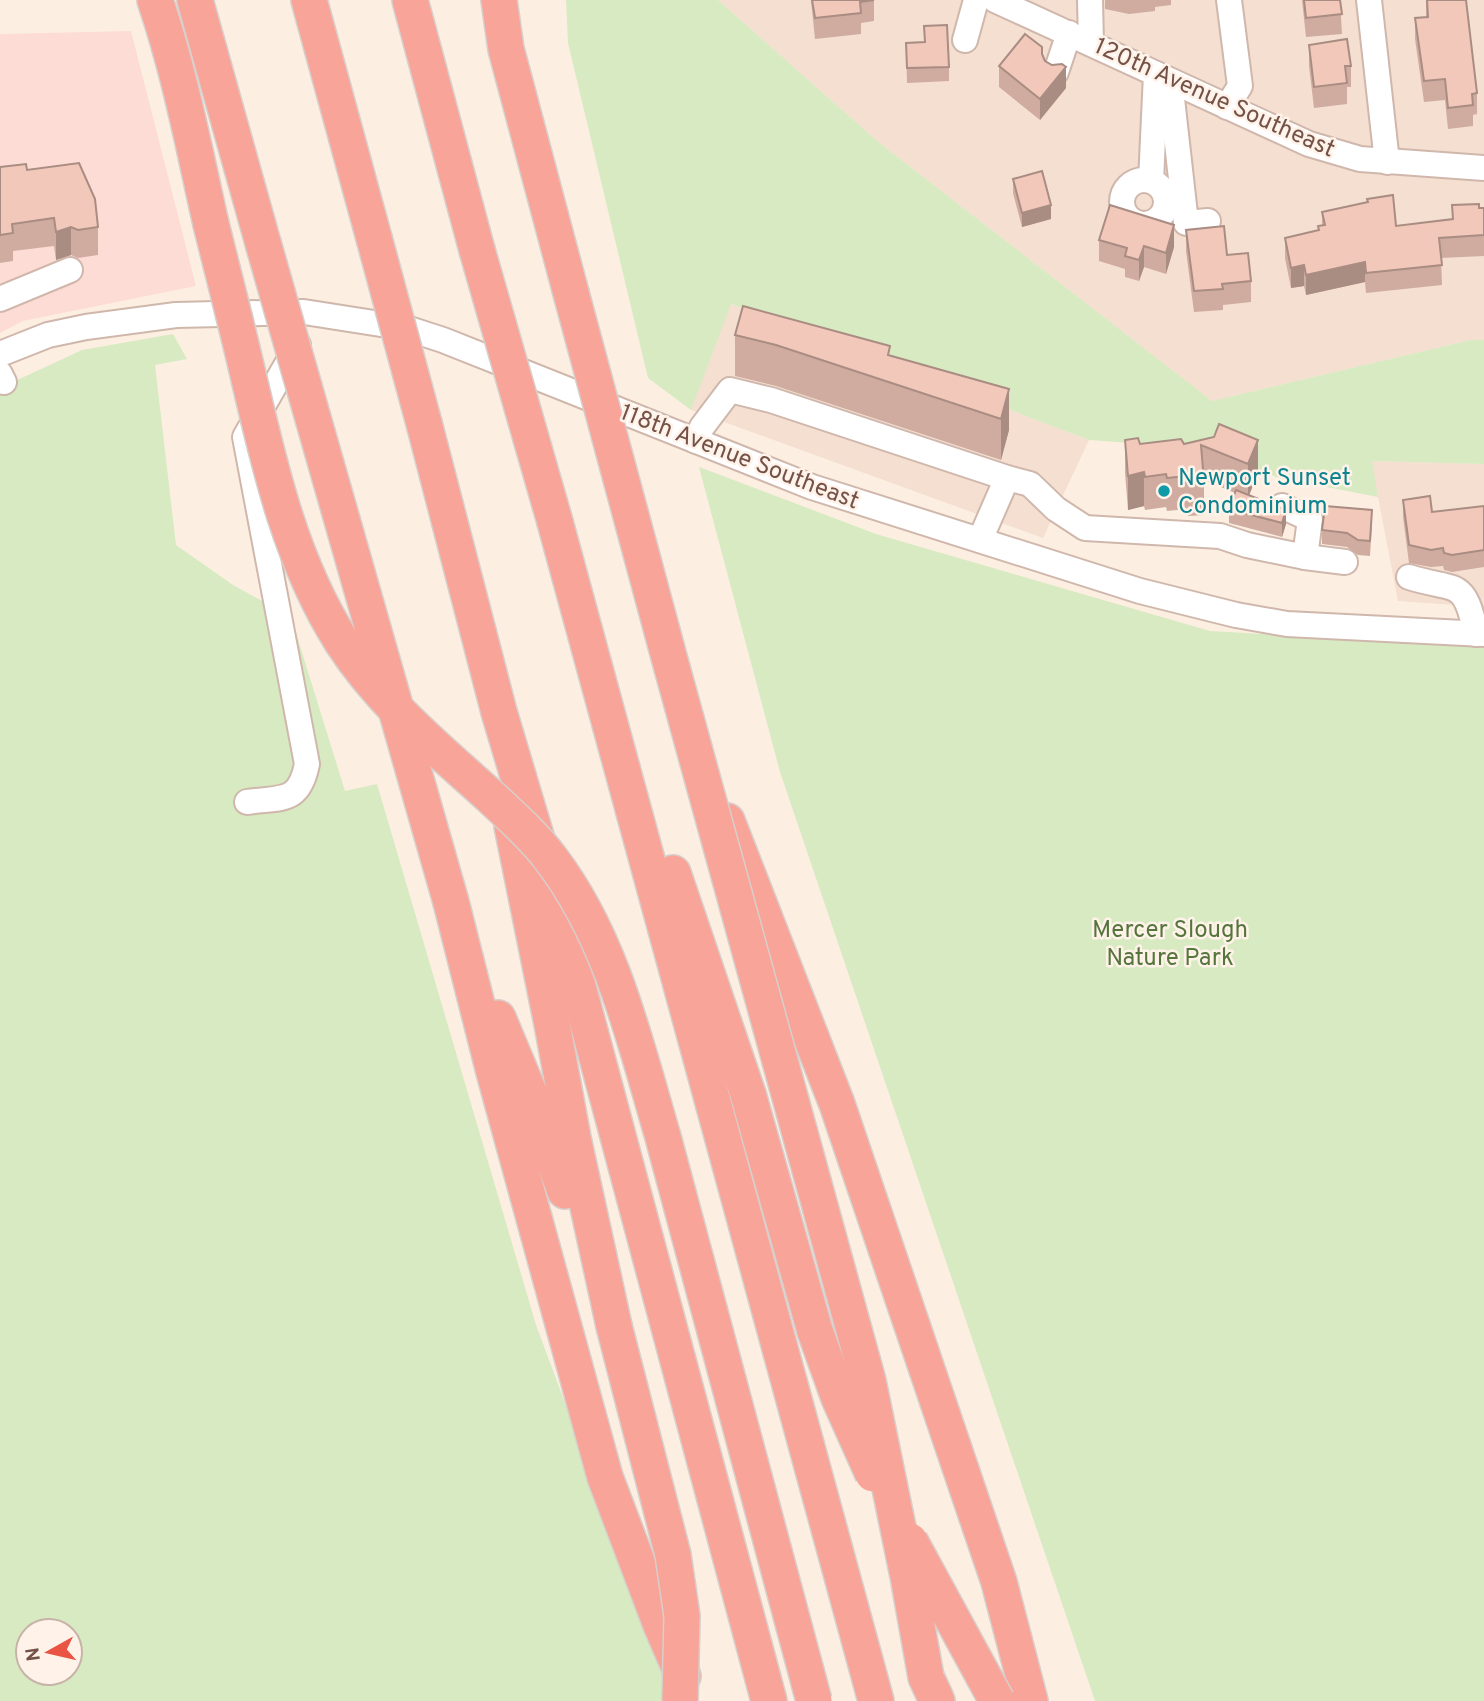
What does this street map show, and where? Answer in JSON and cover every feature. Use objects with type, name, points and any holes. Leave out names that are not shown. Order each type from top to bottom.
[{"type":"highway","points":[[155,0],[164,26],[283,511],[323,610],[356,662],[390,704],[521,825],[551,859],[580,904],[602,946],[636,1045],[663,1137],[814,1701]]},
{"type":"highway","points":[[168,0],[249,198]]},
{"type":"highway","points":[[195,0],[249,198],[451,902],[498,1086],[606,1477],[661,1626],[694,1701]]},
{"type":"highway","points":[[309,0],[499,712],[567,946],[769,1701]]},
{"type":"highway","points":[[410,0],[876,1701]]},
{"type":"highway","points":[[418,0],[443,124]]},
{"type":"highway","points":[[499,0],[506,49],[668,657],[868,1381],[931,1693]]},
{"type":"highway","points":[[520,0],[551,219]]},
{"type":"highway","points":[[555,522],[748,1094],[815,1331],[835,1387],[881,1491],[946,1602],[997,1701]]},
{"type":"highway","points":[[668,657],[715,788],[841,1117],[995,1570],[1030,1701]]},
{"type":"highway","points":[[499,712],[503,779],[573,1138],[614,1326],[673,1555],[682,1616],[680,1701]]},
{"type":"highway","points":[[451,902],[531,1097],[614,1326]]},
{"type":"street","points":[[965,40],[976,0]]},
{"type":"street","name":"120th Avenue Southeast","points":[[995,0],[1309,144],[1360,159],[1484,168]]},
{"type":"street","points":[[1056,72],[1080,38],[1090,0]]},
{"type":"street","points":[[1227,107],[1240,86],[1229,0]]},
{"type":"street","points":[[1369,0],[1387,162]]},
{"type":"street","points":[[1152,181],[1163,77]]},
{"type":"street","points":[[1163,77],[1186,223],[1208,221]]},
{"type":"street","points":[[0,299],[70,271]]},
{"type":"street","name":"118th Avenue Southeast","points":[[0,354],[48,335],[132,319],[176,315],[304,312],[406,328],[443,340],[812,487],[1140,590],[1236,615],[1287,624],[1480,634]]},
{"type":"street","points":[[247,802],[291,796],[303,784],[307,764],[245,438],[302,338]]},
{"type":"street","points":[[696,441],[702,427],[730,390],[771,400],[1030,484],[1056,509],[1085,528],[1220,536],[1247,545],[1345,562]]},
{"type":"street","points":[[980,540],[1007,478]]},
{"type":"street","points":[[1282,506],[1310,519],[1305,557]]},
{"type":"street","points":[[1409,577],[1427,583],[1450,585],[1464,596],[1480,634]]},
{"type":"shaded area","points":[[718,0],[1484,0],[1484,340],[1471,340],[1212,401],[877,141]]},
{"type":"shaded area","points":[[131,31],[196,286],[23,321],[0,333],[0,34]]},
{"type":"shaded area","points":[[730,304],[1089,440],[1043,538],[691,410]]},
{"type":"shaded area","points":[[1371,461],[1484,464],[1484,607],[1398,601]]},
{"type":"green space","points":[[566,0],[718,0],[877,141],[1212,401],[1471,340],[1484,340],[1484,464],[1372,461],[1378,497],[1276,477],[1216,449],[1089,440],[731,304],[691,410],[648,378],[568,43]]},
{"type":"green space","points":[[173,334],[187,359],[155,365],[176,545],[233,585],[291,617],[345,791],[377,784],[536,1325],[665,1671],[662,1701],[0,1701],[0,388],[82,350]]},
{"type":"green space","name":"Mercer Slough Nature Park","points":[[699,467],[876,534],[1210,631],[1484,646],[1484,1701],[1095,1701],[780,772]]},
{"type":"building","points":[[812,0],[874,0],[860,2],[861,13],[815,18]]},
{"type":"building","points":[[1304,0],[1340,0],[1342,14],[1306,18]]},
{"type":"building","points":[[1427,0],[1466,0],[1477,93],[1472,94],[1473,105],[1448,108],[1445,79],[1424,81],[1415,18],[1428,17]]},
{"type":"building","points":[[947,25],[949,67],[907,68],[906,43],[925,42],[924,26]]},
{"type":"building","points":[[1025,34],[1042,47],[1045,61],[1066,67],[1040,99],[999,66]]},
{"type":"building","points":[[1347,39],[1351,66],[1345,66],[1347,83],[1314,87],[1309,45]]},
{"type":"building","points":[[79,163],[95,199],[98,227],[78,230],[71,227],[56,232],[54,218],[12,224],[13,233],[0,235],[0,167],[26,164],[27,170]]},
{"type":"building","points":[[1042,171],[1051,205],[1022,213],[1013,179]]},
{"type":"building","points":[[1393,195],[1396,226],[1453,219],[1452,205],[1479,204],[1479,208],[1484,208],[1484,235],[1439,238],[1442,265],[1366,273],[1365,262],[1306,275],[1304,265],[1291,268],[1285,238],[1319,230],[1318,226],[1325,225],[1322,212],[1368,202],[1367,199]]},
{"type":"building","points":[[1110,205],[1174,225],[1166,253],[1144,246],[1139,260],[1125,256],[1127,248],[1099,240]]},
{"type":"building","points":[[1224,226],[1227,255],[1248,253],[1251,281],[1222,284],[1223,289],[1194,291],[1186,230]]},
{"type":"building","points":[[743,306],[890,346],[888,355],[1009,389],[1001,419],[776,345],[735,335]]},
{"type":"building","points":[[1219,424],[1258,440],[1248,464],[1201,445],[1204,482],[1188,483],[1187,476],[1167,478],[1166,474],[1145,477],[1144,472],[1128,476],[1125,440],[1138,438],[1140,444],[1181,439],[1184,444],[1214,437]]},
{"type":"building","points":[[1236,490],[1286,510],[1282,523],[1229,509]]},
{"type":"building","points":[[1430,496],[1432,512],[1484,506],[1484,550],[1452,555],[1444,553],[1443,548],[1431,550],[1409,545],[1403,500]]},
{"type":"building","points":[[1325,506],[1372,510],[1370,541],[1358,540],[1347,533],[1322,530]]},
{"type":"place","name":"Newport Sunset Condominium","points":[[1164,491]]}]
